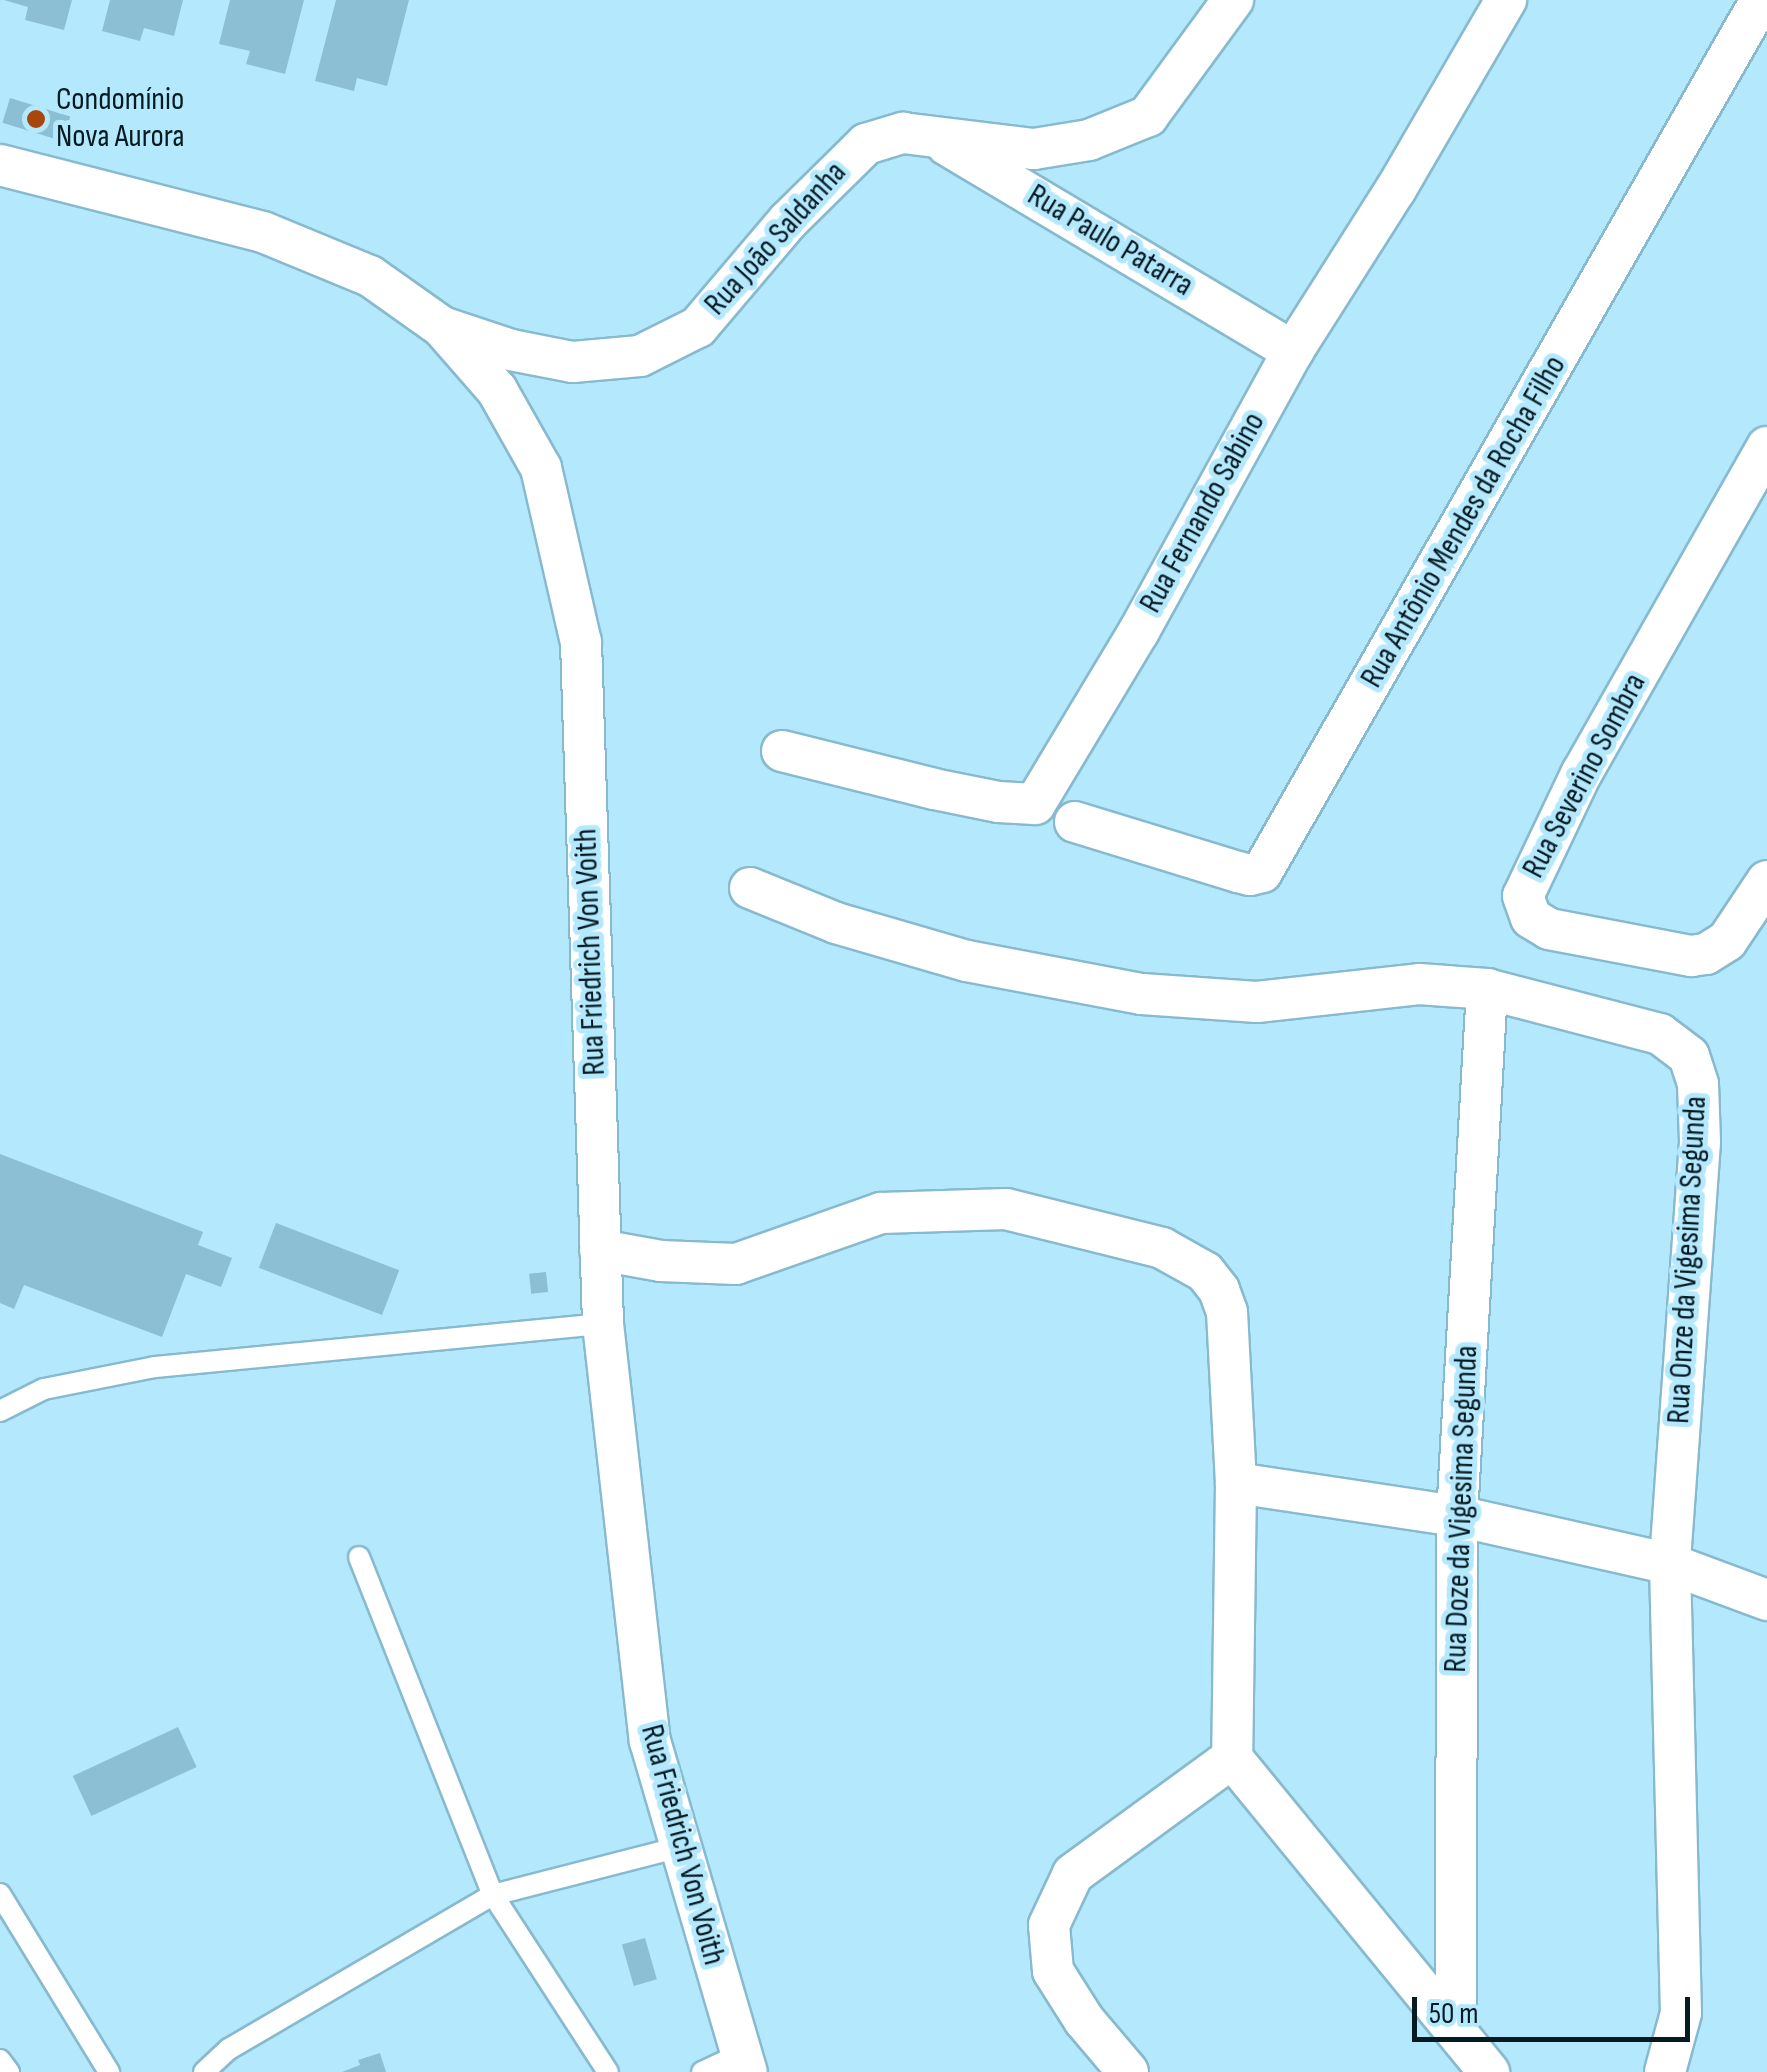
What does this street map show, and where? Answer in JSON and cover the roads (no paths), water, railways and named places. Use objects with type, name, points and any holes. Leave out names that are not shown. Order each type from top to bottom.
[{"type":"street","name":"Rua João Saldanha","points":[[442,327],[511,350],[573,362],[640,356],[698,327],[788,221],[855,152],[893,134],[926,133],[1034,149],[1089,140],[1148,116],[1233,0]]},
{"type":"street","name":"Rua Fernando Sabino","points":[[782,750],[966,796],[1035,804],[1139,631],[1293,351],[1396,189],[1506,0]]},
{"type":"street","name":"Rua Antônio Mendes da Rocha Filho","points":[[1074,822],[1250,876],[1264,870],[1761,0]]},
{"type":"street","name":"Rua Paulo Patarra","points":[[926,133],[1293,351]]},
{"type":"street","name":"Rua Friedrich Von Voith","points":[[0,165],[263,232],[370,276],[442,327],[497,390],[541,468],[581,642],[603,1324],[650,1742],[680,1847],[729,2066]]},
{"type":"street","name":"Rua Severino Sombra","points":[[1767,447],[1582,772],[1523,896],[1531,918],[1549,929],[1691,956],[1706,954],[1727,941],[1767,881]]},
{"type":"street","name":"Rua Onze da Vigesima Segunda","points":[[750,888],[836,923],[968,961],[1142,994],[1257,1002],[1419,984],[1486,989],[1660,1034],[1689,1056],[1698,1084],[1700,1142],[1670,1564],[1681,2013],[1664,2072]]},
{"type":"street","name":"Rua Doze da Vigesima Segunda","points":[[1456,2029],[1457,1516],[1486,989]]},
{"type":"street","points":[[600,1250],[662,1261],[736,1264],[881,1214],[1006,1209],[1162,1248],[1206,1272],[1219,1290],[1227,1312],[1236,1483],[1232,1758],[1489,2072]]},
{"type":"street","points":[[1236,1483],[1457,1516],[1670,1564],[1767,1600]]},
{"type":"street","points":[[1128,2072],[1084,2020],[1053,1970],[1049,1925],[1073,1874],[1232,1758]]},
{"type":"lane","points":[[0,1411],[44,1389],[155,1367],[603,1324]]},
{"type":"lane","points":[[359,1556],[494,1894],[608,2072]]},
{"type":"lane","points":[[204,2072],[229,2049],[494,1894],[680,1847]]},
{"type":"lane","points":[[0,1894],[110,2072]]},
{"type":"lane","points":[[0,2060],[10,2072]]},
{"type":"place","name":"Condomínio Nova Aurora","points":[[36,119]]}]
